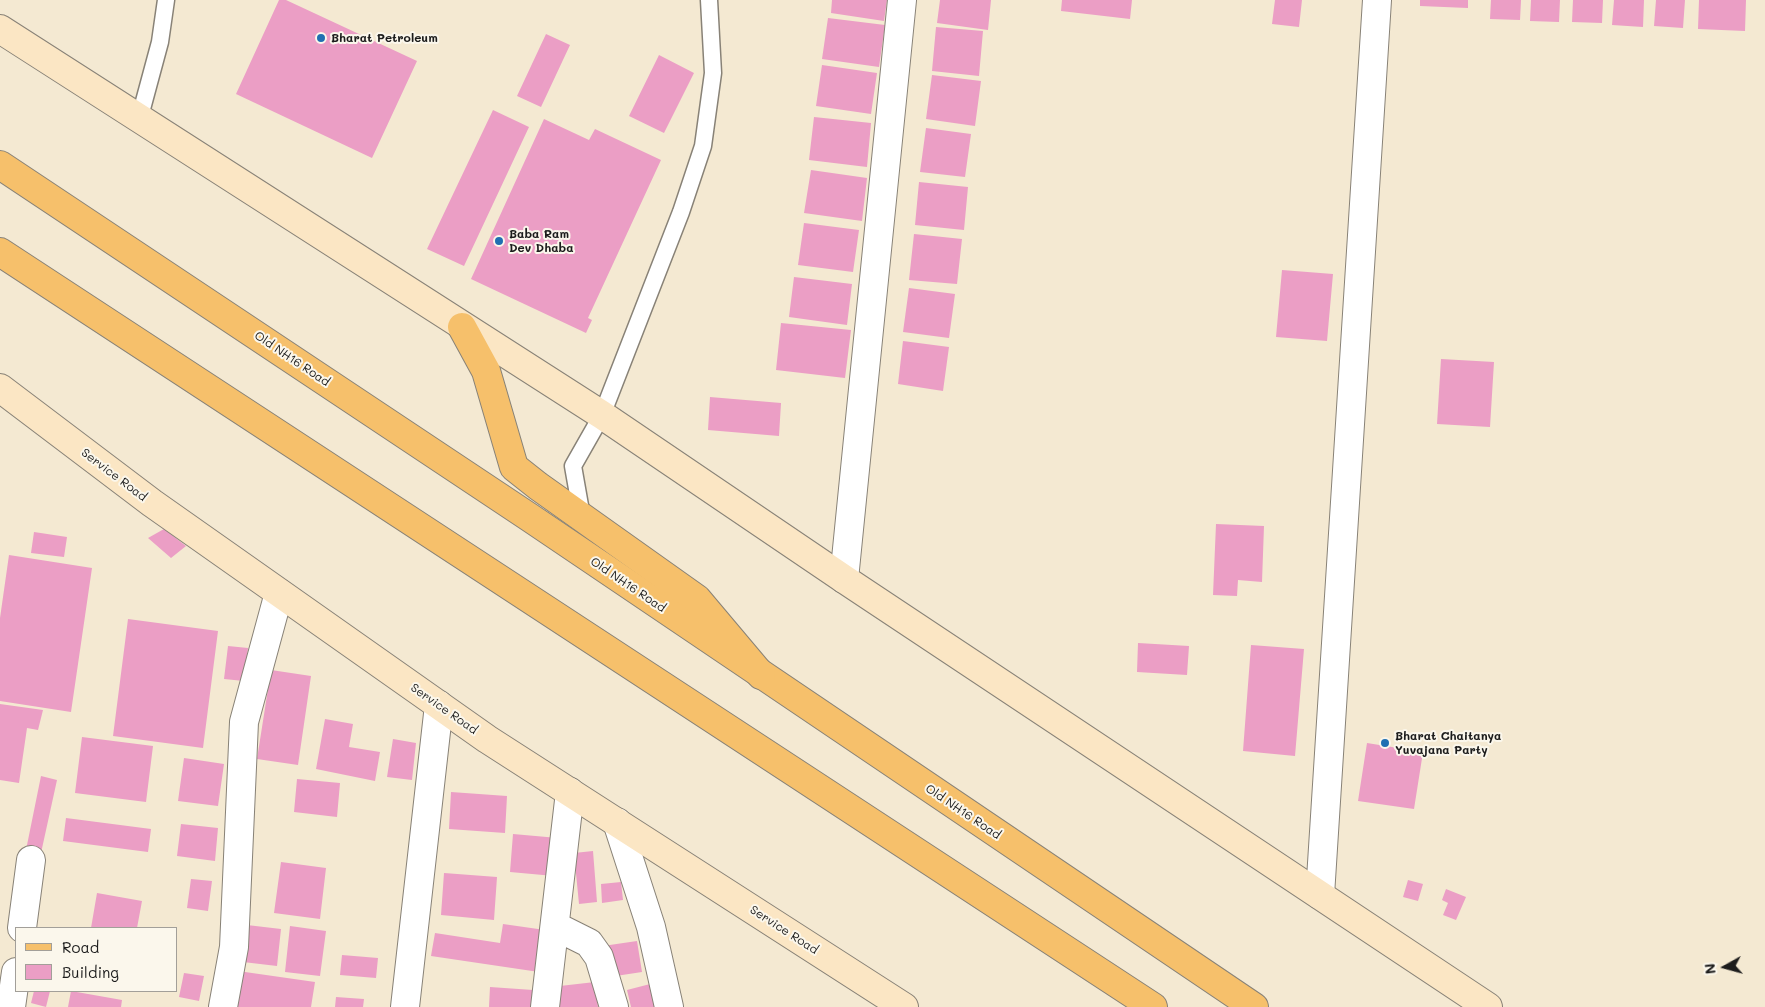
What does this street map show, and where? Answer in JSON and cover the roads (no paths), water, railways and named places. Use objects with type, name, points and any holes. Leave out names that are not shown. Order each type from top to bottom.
[{"type":"main road","name":"Old NH16 Road","points":[[0,164],[1254,1007]]},
{"type":"main road","points":[[0,252],[1153,1007]]},
{"type":"main road","points":[[462,327],[486,371],[514,467],[697,599],[761,675]]},
{"type":"street","points":[[844,579],[902,0]]},
{"type":"street","points":[[1320,895],[1377,0]]},
{"type":"street","points":[[0,29],[139,120],[602,415],[844,579],[1488,1007]]},
{"type":"street","name":"Service Road","points":[[0,388],[152,503],[439,705],[570,792],[904,1007]]},
{"type":"street","points":[[223,1007],[234,947],[244,722],[279,593]]},
{"type":"street","points":[[405,1007],[439,705]]},
{"type":"street","points":[[546,1007],[570,792]]},
{"type":"street","points":[[617,822],[650,927],[669,1007]]},
{"type":"street","points":[[22,927],[32,860]]},
{"type":"street","points":[[555,926],[589,943],[599,957],[614,1007]]},
{"type":"street","points":[[12,1007],[15,981]]},
{"type":"lane","points":[[139,120],[160,42],[166,0]]},
{"type":"lane","points":[[582,517],[573,466],[602,415],[681,212],[703,146],[713,73],[709,0]]},
{"type":"place","name":"Bharat Petroleum","points":[[321,38]]},
{"type":"place","name":"Baba Ram Dev Dhaba","points":[[499,241]]},
{"type":"place","name":"Bharat Chaitanya Yuvajana Party","points":[[1385,743]]}]
